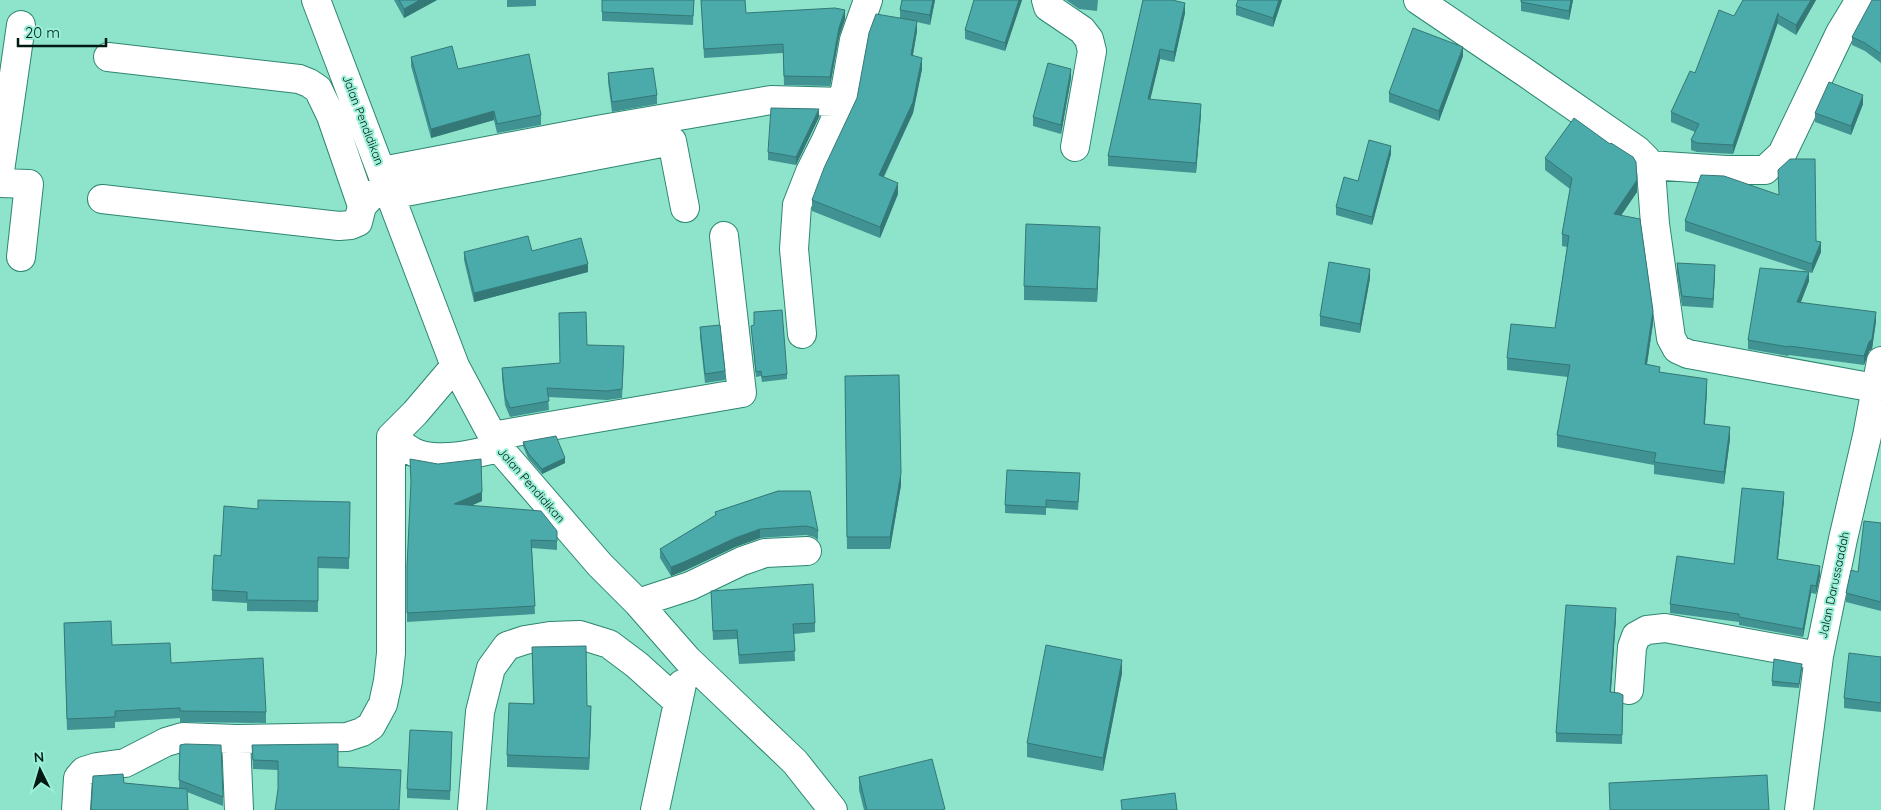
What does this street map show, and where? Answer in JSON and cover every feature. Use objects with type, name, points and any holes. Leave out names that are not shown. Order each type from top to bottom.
[{"type":"street","name":"Jalan Pendidikan","points":[[316,0],[385,182],[452,331],[455,366],[495,442],[600,565],[638,603],[687,659],[796,762],[833,810]]},
{"type":"street","points":[[802,334],[794,249],[797,205],[810,172],[843,102],[854,40],[868,0]]},
{"type":"street","points":[[1046,0],[1048,8],[1082,30],[1089,39],[1092,51],[1075,147]]},
{"type":"street","points":[[1418,0],[1637,150],[1646,159],[1651,170],[1655,224],[1668,320],[1671,338],[1677,349],[1688,354],[1875,388]]},
{"type":"street","points":[[1649,165],[1726,170],[1765,170],[1782,154],[1840,33],[1860,0]]},
{"type":"street","points":[[1,158],[20,25]]},
{"type":"street","points":[[108,57],[299,79],[310,83],[318,89],[331,116],[362,206]]},
{"type":"street","points":[[102,199],[340,226],[350,225],[358,222],[362,206],[385,182],[596,130],[772,100],[843,102]]},
{"type":"street","points":[[385,182],[672,141],[685,208]]},
{"type":"street","points":[[0,183],[29,184],[21,257]]},
{"type":"street","points":[[391,437],[417,454],[440,457],[470,454],[495,442],[742,393],[724,236]]},
{"type":"street","name":"Jalan Darussaadah","points":[[1799,810],[1819,656],[1867,436],[1881,361]]},
{"type":"street","points":[[76,810],[78,778],[84,771],[125,763],[166,742],[183,737],[236,739],[347,737],[362,732],[371,726],[383,704],[391,653],[391,437],[415,413],[455,366]]},
{"type":"street","points":[[638,603],[690,586],[742,561],[765,553],[806,551]]},
{"type":"street","points":[[1630,690],[1632,648],[1636,636],[1647,630],[1665,628],[1819,656]]},
{"type":"street","points":[[472,810],[480,712],[491,668],[507,646],[525,640],[580,635],[609,644],[638,665],[678,702]]},
{"type":"street","points":[[655,810],[687,659]]},
{"type":"street","points":[[236,739],[239,810]]},
{"type":"building","points":[[399,0],[420,0],[404,9]]},
{"type":"building","points":[[602,0],[694,0],[693,16],[602,12]]},
{"type":"building","points":[[701,0],[745,0],[746,13],[835,8],[845,10],[839,28],[830,77],[784,76],[783,44],[704,49]]},
{"type":"building","points":[[902,0],[933,0],[930,15],[900,10]]},
{"type":"building","points":[[974,0],[1019,0],[1005,43],[965,30]]},
{"type":"building","points":[[1143,0],[1172,0],[1185,3],[1174,52],[1160,49],[1148,99],[1201,104],[1196,163],[1108,156]]},
{"type":"building","points":[[1238,0],[1279,0],[1273,18],[1236,6]]},
{"type":"building","points":[[1521,0],[1571,0],[1569,11],[1521,2]]},
{"type":"building","points":[[1743,0],[1811,0],[1796,25],[1778,15],[1778,13],[1733,145],[1697,143],[1691,140],[1699,124],[1671,112],[1690,71],[1695,73],[1719,10],[1734,16]]},
{"type":"building","points":[[1872,0],[1881,0],[1881,54],[1852,37]]},
{"type":"building","points":[[876,14],[917,21],[911,55],[922,58],[913,102],[879,175],[898,183],[880,227],[812,200],[824,168],[857,98],[869,33]]},
{"type":"building","points":[[1413,28],[1463,47],[1439,111],[1389,93]]},
{"type":"building","points":[[452,46],[458,69],[529,54],[541,115],[497,124],[494,111],[431,129],[411,57]]},
{"type":"building","points":[[1048,63],[1071,69],[1061,125],[1033,117]]},
{"type":"building","points":[[653,68],[657,95],[612,102],[608,73]]},
{"type":"building","points":[[1829,82],[1863,95],[1851,126],[1815,113]]},
{"type":"building","points":[[771,108],[819,109],[796,157],[768,152]]},
{"type":"building","points":[[1574,118],[1610,144],[1633,157],[1636,162],[1637,180],[1614,214],[1640,219],[1653,311],[1645,364],[1660,367],[1659,372],[1707,379],[1704,424],[1730,427],[1724,472],[1654,462],[1656,453],[1557,435],[1570,365],[1507,358],[1511,324],[1555,328],[1569,236],[1562,234],[1572,178],[1545,158]]},
{"type":"building","points":[[1369,140],[1391,146],[1372,217],[1336,207],[1344,177],[1358,181]]},
{"type":"building","points":[[1790,159],[1815,159],[1816,241],[1821,242],[1812,264],[1685,221],[1701,175],[1724,176],[1779,195],[1778,170]]},
{"type":"building","points":[[1026,224],[1100,227],[1097,289],[1024,286]]},
{"type":"building","points":[[528,236],[532,251],[581,238],[588,264],[474,293],[464,252]]},
{"type":"building","points":[[1329,262],[1370,269],[1360,324],[1320,316]]},
{"type":"building","points":[[1677,263],[1715,265],[1713,299],[1682,296]]},
{"type":"building","points":[[1760,268],[1809,272],[1797,302],[1876,312],[1872,339],[1864,356],[1748,340]]},
{"type":"building","points":[[782,310],[787,374],[762,377],[761,371],[756,372],[751,326],[754,325],[754,312]]},
{"type":"building","points":[[586,312],[587,345],[624,346],[622,389],[607,391],[547,388],[549,401],[510,408],[505,396],[502,368],[560,363],[559,313]]},
{"type":"building","points":[[720,325],[725,371],[705,374],[700,327]]},
{"type":"building","points":[[899,375],[901,473],[890,537],[847,537],[845,376]]},
{"type":"building","points":[[556,436],[565,458],[542,469],[528,453],[523,442]]},
{"type":"building","points":[[410,459],[438,464],[481,459],[482,492],[454,504],[541,511],[557,531],[557,541],[531,540],[535,606],[407,613]]},
{"type":"building","points":[[1007,470],[1080,473],[1078,502],[1046,500],[1046,507],[1005,505]]},
{"type":"building","points":[[1742,488],[1784,492],[1777,559],[1820,566],[1816,586],[1811,585],[1803,629],[1739,617],[1739,614],[1670,604],[1677,556],[1734,564]]},
{"type":"building","points":[[778,491],[810,491],[818,531],[806,526],[760,529],[735,538],[671,567],[660,549],[716,515],[715,512]]},
{"type":"building","points":[[258,500],[350,502],[349,558],[318,557],[318,601],[247,600],[247,592],[212,590],[214,555],[221,556],[224,506],[258,509]]},
{"type":"building","points":[[1864,521],[1881,523],[1881,602],[1846,593],[1851,570],[1858,572]]},
{"type":"building","points":[[813,584],[815,623],[793,624],[795,651],[739,655],[737,630],[713,631],[711,591]]},
{"type":"building","points":[[1566,605],[1616,608],[1610,692],[1623,695],[1622,735],[1556,733]]},
{"type":"building","points":[[111,621],[112,645],[170,643],[171,663],[263,658],[266,712],[180,711],[180,708],[115,711],[115,717],[67,719],[64,623]]},
{"type":"building","points":[[1046,645],[1122,660],[1103,758],[1027,743]]},
{"type":"building","points":[[586,646],[587,706],[591,706],[589,758],[507,755],[509,703],[534,704],[532,647]]},
{"type":"building","points":[[1849,653],[1881,657],[1881,703],[1844,698]]},
{"type":"building","points":[[1774,659],[1802,664],[1799,684],[1772,681]]},
{"type":"building","points":[[410,730],[452,732],[450,791],[407,789]]},
{"type":"building","points":[[338,744],[338,767],[401,770],[399,810],[275,810],[278,789],[278,761],[253,760],[252,745]]},
{"type":"building","points":[[180,745],[221,745],[223,797],[179,780]]},
{"type":"building","points":[[932,759],[945,809],[867,810],[859,777]]},
{"type":"building","points":[[123,774],[124,783],[187,789],[188,810],[91,810],[93,776]]},
{"type":"building","points":[[1767,775],[1769,810],[1610,810],[1609,783]]},
{"type":"building","points":[[1175,793],[1177,810],[1122,810],[1121,800]]}]
